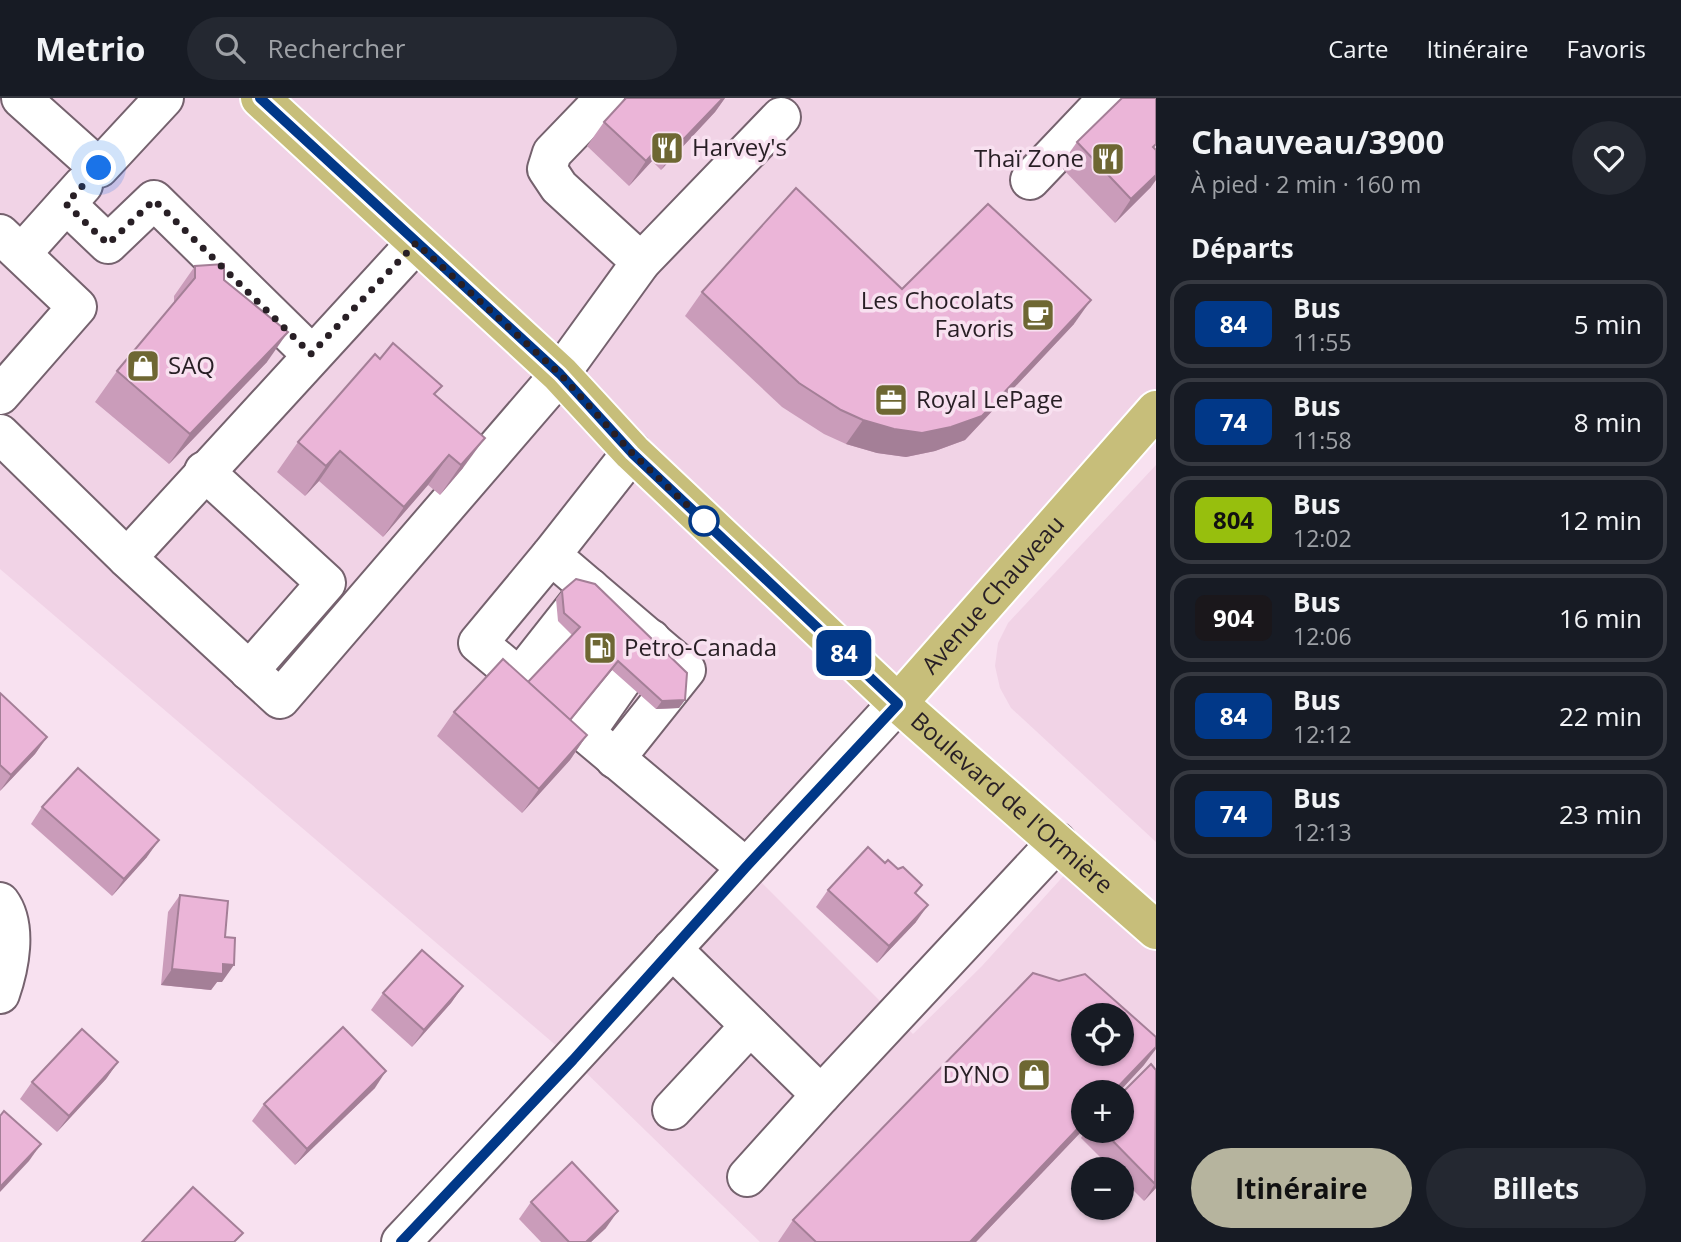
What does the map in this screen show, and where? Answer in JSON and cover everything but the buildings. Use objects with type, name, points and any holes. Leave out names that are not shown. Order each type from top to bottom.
[{"type":"main road","name":"Boulevard de l'Ormière","points":[[260,98],[560,374],[632,453],[898,704],[1156,930]]},
{"type":"main road","name":"Avenue Chauveau","points":[[898,704],[1156,410]]},
{"type":"street","points":[[21,98],[99,168]]},
{"type":"street","points":[[0,395],[77,307],[11,244],[66,204],[164,98]]},
{"type":"street","points":[[605,98],[552,153],[547,169],[559,187],[641,261]]},
{"type":"street","points":[[1030,180],[1108,98]]},
{"type":"street","points":[[0,434],[127,558],[280,699],[560,374],[641,261],[781,117]]},
{"type":"street","points":[[66,204],[108,244],[154,200],[311,354]]},
{"type":"street","points":[[127,558],[311,354],[416,243]]},
{"type":"street","points":[[632,453],[478,643],[746,867]]},
{"type":"street","points":[[204,471],[326,583],[249,671]]},
{"type":"street","points":[[551,555],[686,670],[571,722]]},
{"type":"street","points":[[571,722],[631,623]]},
{"type":"street","points":[[571,722],[631,623]]},
{"type":"street","name":"Avenue Chauveau","points":[[401,1242],[573,1060],[746,867],[898,704]]},
{"type":"street","points":[[747,1177],[1057,842]]},
{"type":"street","points":[[0,902],[4,908],[11,944],[0,994]]},
{"type":"street","points":[[672,949],[821,1095]]},
{"type":"street","points":[[672,1110],[750,1026]]},
{"type":"shaded area","points":[[0,98],[1156,98],[1156,410],[746,867],[913,1034],[982,966],[1077,861],[1156,930],[1156,1242],[760,1242],[573,1060],[0,569]]},
{"type":"shaded area","points":[[1156,465],[1156,842],[1011,708],[1000,688],[995,666],[998,643],[1008,623]]},
{"type":"bus line","name":"84","points":[[260,98],[560,374],[632,453],[898,704],[746,867],[573,1060],[401,1242]]},
{"type":"place","name":"Harvey's","points":[[667,148]]},
{"type":"place","name":"Thaï Zone","points":[[1108,159]]},
{"type":"place","name":"Les Chocolats Favoris","points":[[1038,315]]},
{"type":"place","name":"SAQ","points":[[143,366]]},
{"type":"place","name":"Royal LePage","points":[[891,400]]},
{"type":"place","name":"Petro-Canada","points":[[600,648]]},
{"type":"place","name":"DYNO","points":[[1034,1075]]},
{"type":"route","points":[[99,168],[66,204],[108,244],[154,200],[311,354],[416,243],[560,374],[632,453],[706,523],[704,521]]}]
